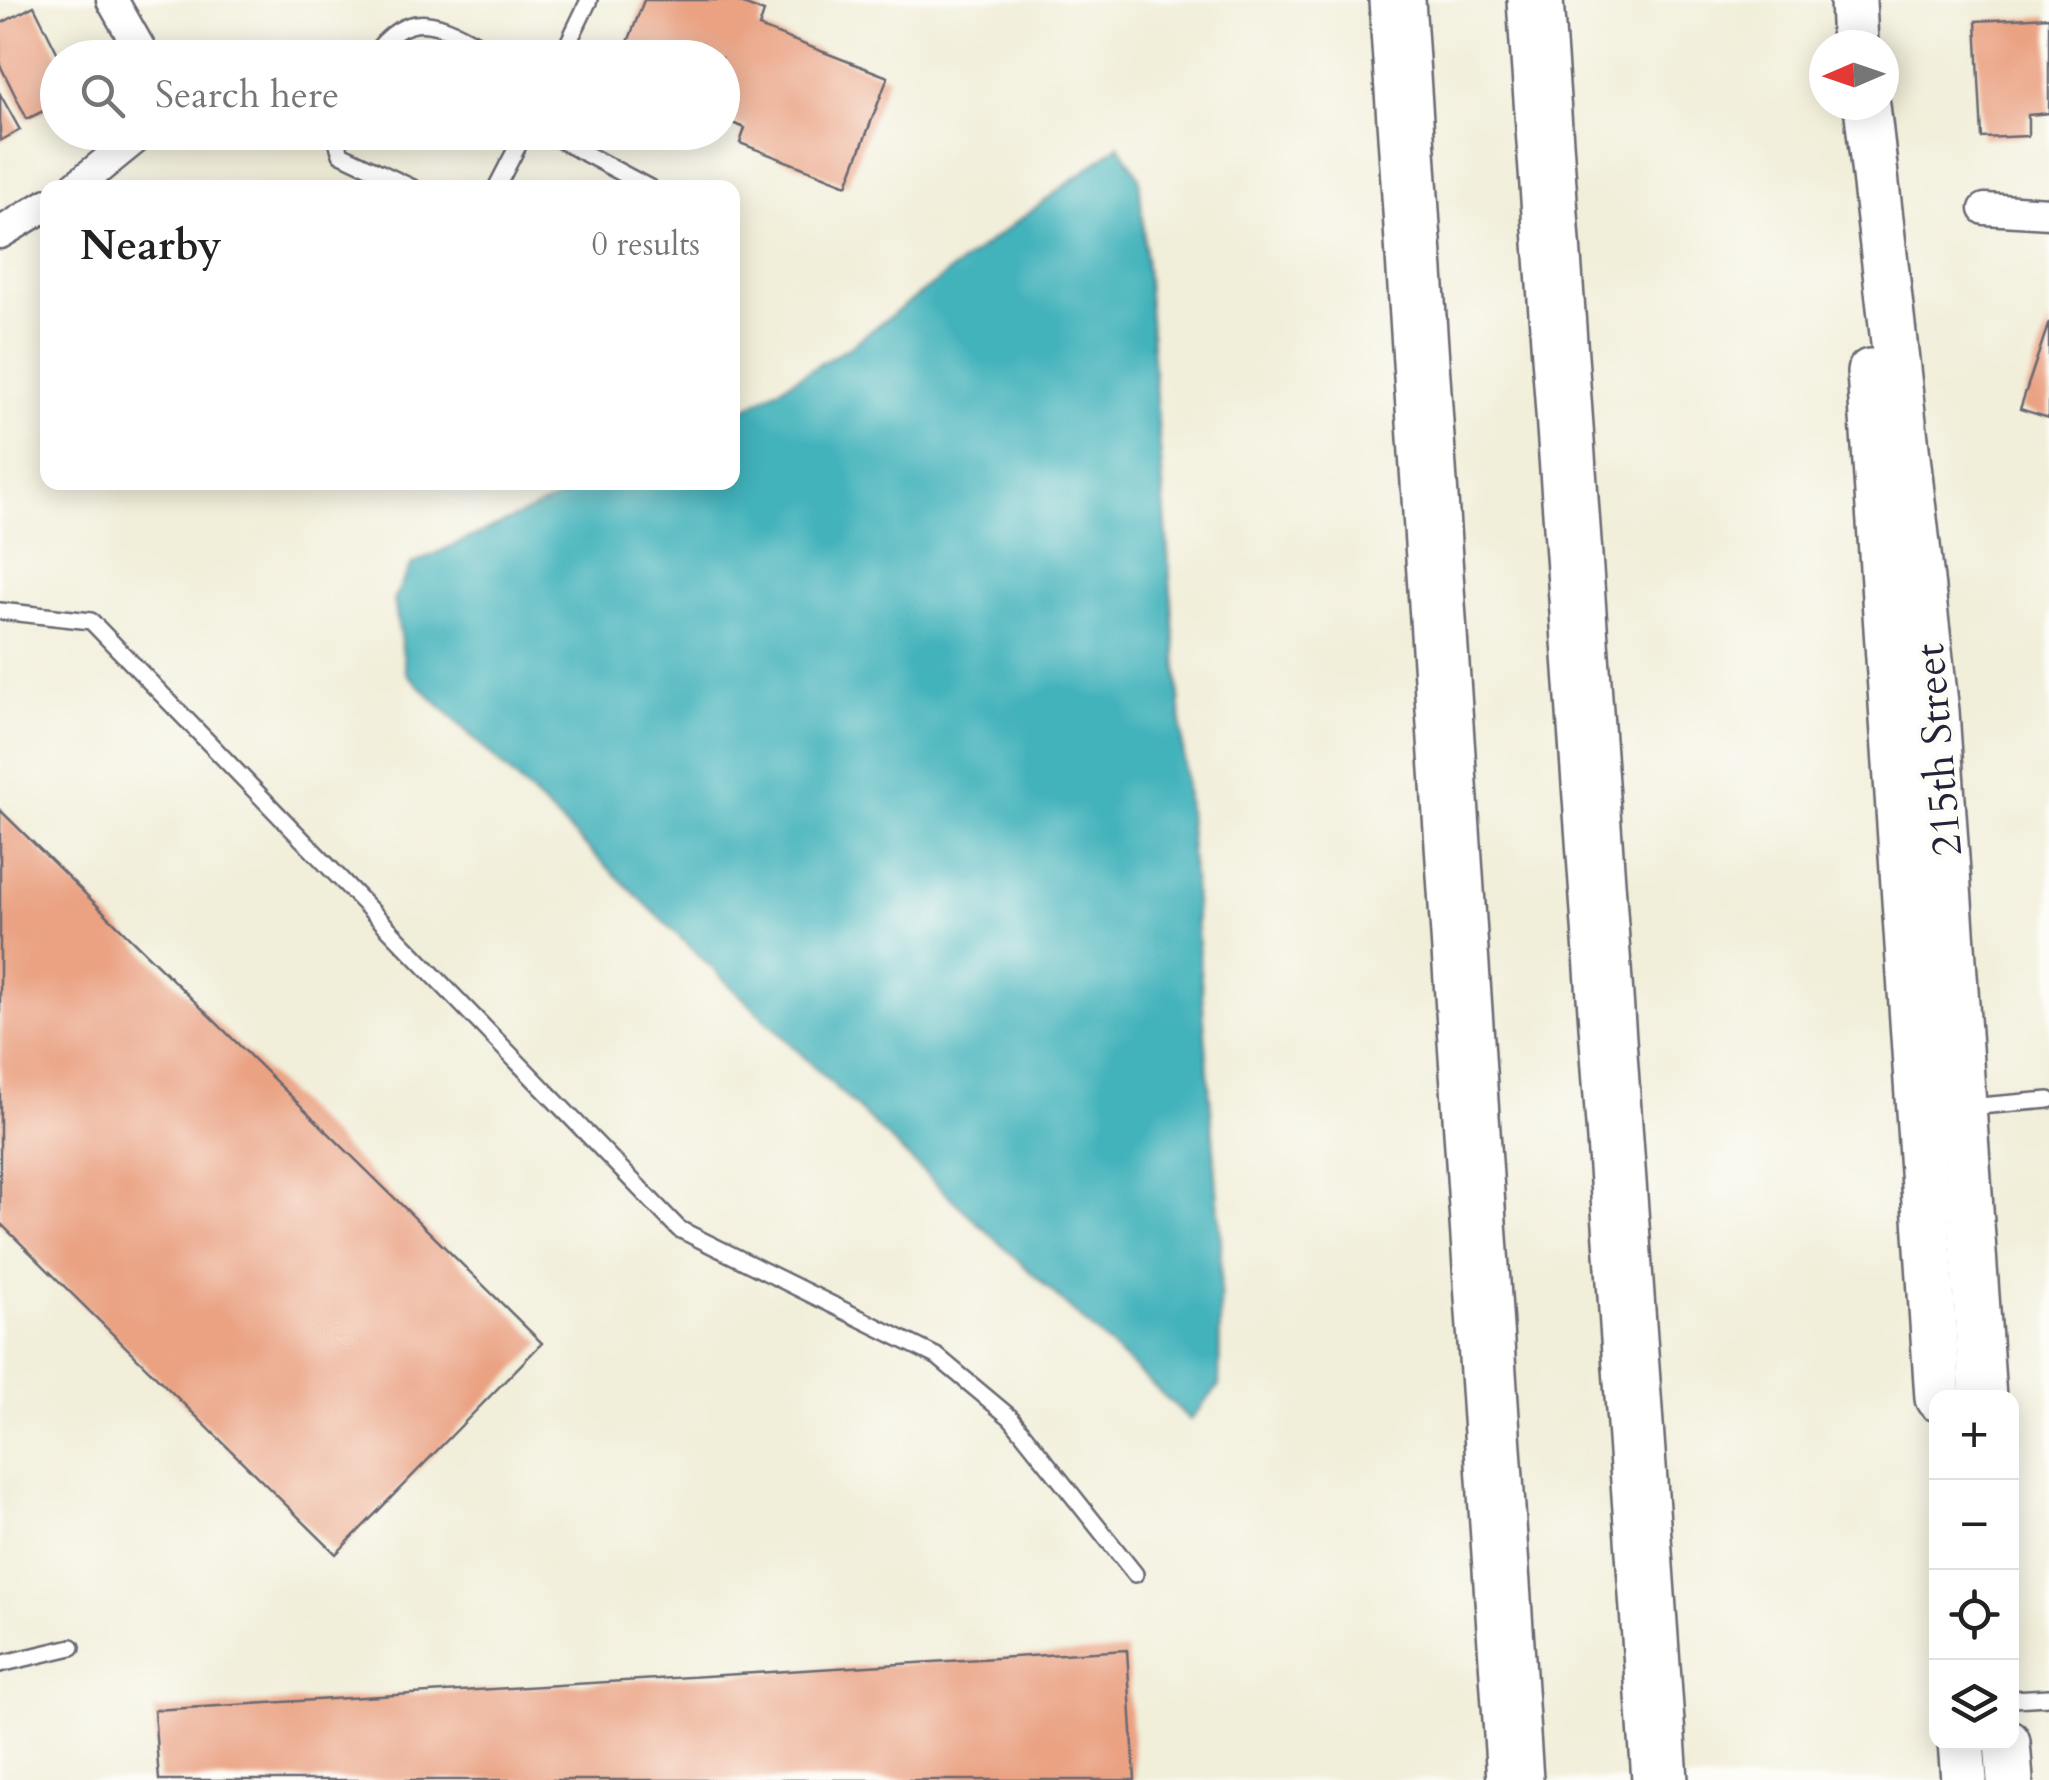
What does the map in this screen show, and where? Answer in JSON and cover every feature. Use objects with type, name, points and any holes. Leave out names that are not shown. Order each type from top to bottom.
[{"type":"highway","points":[[1396,0],[1515,1780]]},
{"type":"highway","points":[[1536,0],[1660,1780]]},
{"type":"street","points":[[112,0],[135,40]]},
{"type":"street","name":"215th Street","points":[[1858,120],[1941,1109],[1982,1390]]},
{"type":"street","name":"215th Street","points":[[1870,120],[1936,712],[1941,1109],[1938,1390]]},
{"type":"street","points":[[84,180],[121,150]]},
{"type":"street","points":[[1985,208],[2049,213]]},
{"type":"street","points":[[0,234],[40,209]]},
{"type":"street","points":[[1962,1750],[1964,1780]]},
{"type":"street","points":[[2008,1750],[2010,1780]]},
{"type":"lane","points":[[570,40],[589,0]]},
{"type":"lane","points":[[381,40],[388,28],[404,17],[430,18],[470,40]]},
{"type":"lane","points":[[341,150],[396,180]]},
{"type":"lane","points":[[500,180],[516,150]]},
{"type":"lane","points":[[579,150],[635,180]]},
{"type":"lane","points":[[0,611],[90,621],[679,1229],[938,1357],[1011,1418],[1135,1574]]},
{"type":"lane","points":[[1941,1109],[2049,1100]]},
{"type":"lane","points":[[0,1664],[72,1647]]},
{"type":"lane","points":[[2019,1699],[2049,1698]]},
{"type":"water","points":[[1119,145],[1139,177],[1221,1240],[1219,1386],[1190,1420],[936,1184],[406,673],[394,599],[412,564],[576,490],[740,490],[740,412],[852,345]]},
{"type":"building","points":[[644,0],[733,0],[764,12],[759,27],[888,77],[847,185],[740,143],[745,128],[740,126],[740,40],[629,40]]},
{"type":"building","points":[[34,6],[51,40],[40,40],[40,113],[27,119],[0,65],[0,24]]},
{"type":"building","points":[[2049,17],[2049,113],[2028,115],[2028,136],[1982,138],[1976,21]]},
{"type":"building","points":[[0,94],[20,130],[0,141]]},
{"type":"building","points":[[2049,322],[2049,418],[2020,409]]},
{"type":"building","points":[[0,810],[542,1343],[336,1554],[0,1223]]},
{"type":"building","points":[[1127,1650],[1135,1780],[159,1780],[154,1710]]}]
